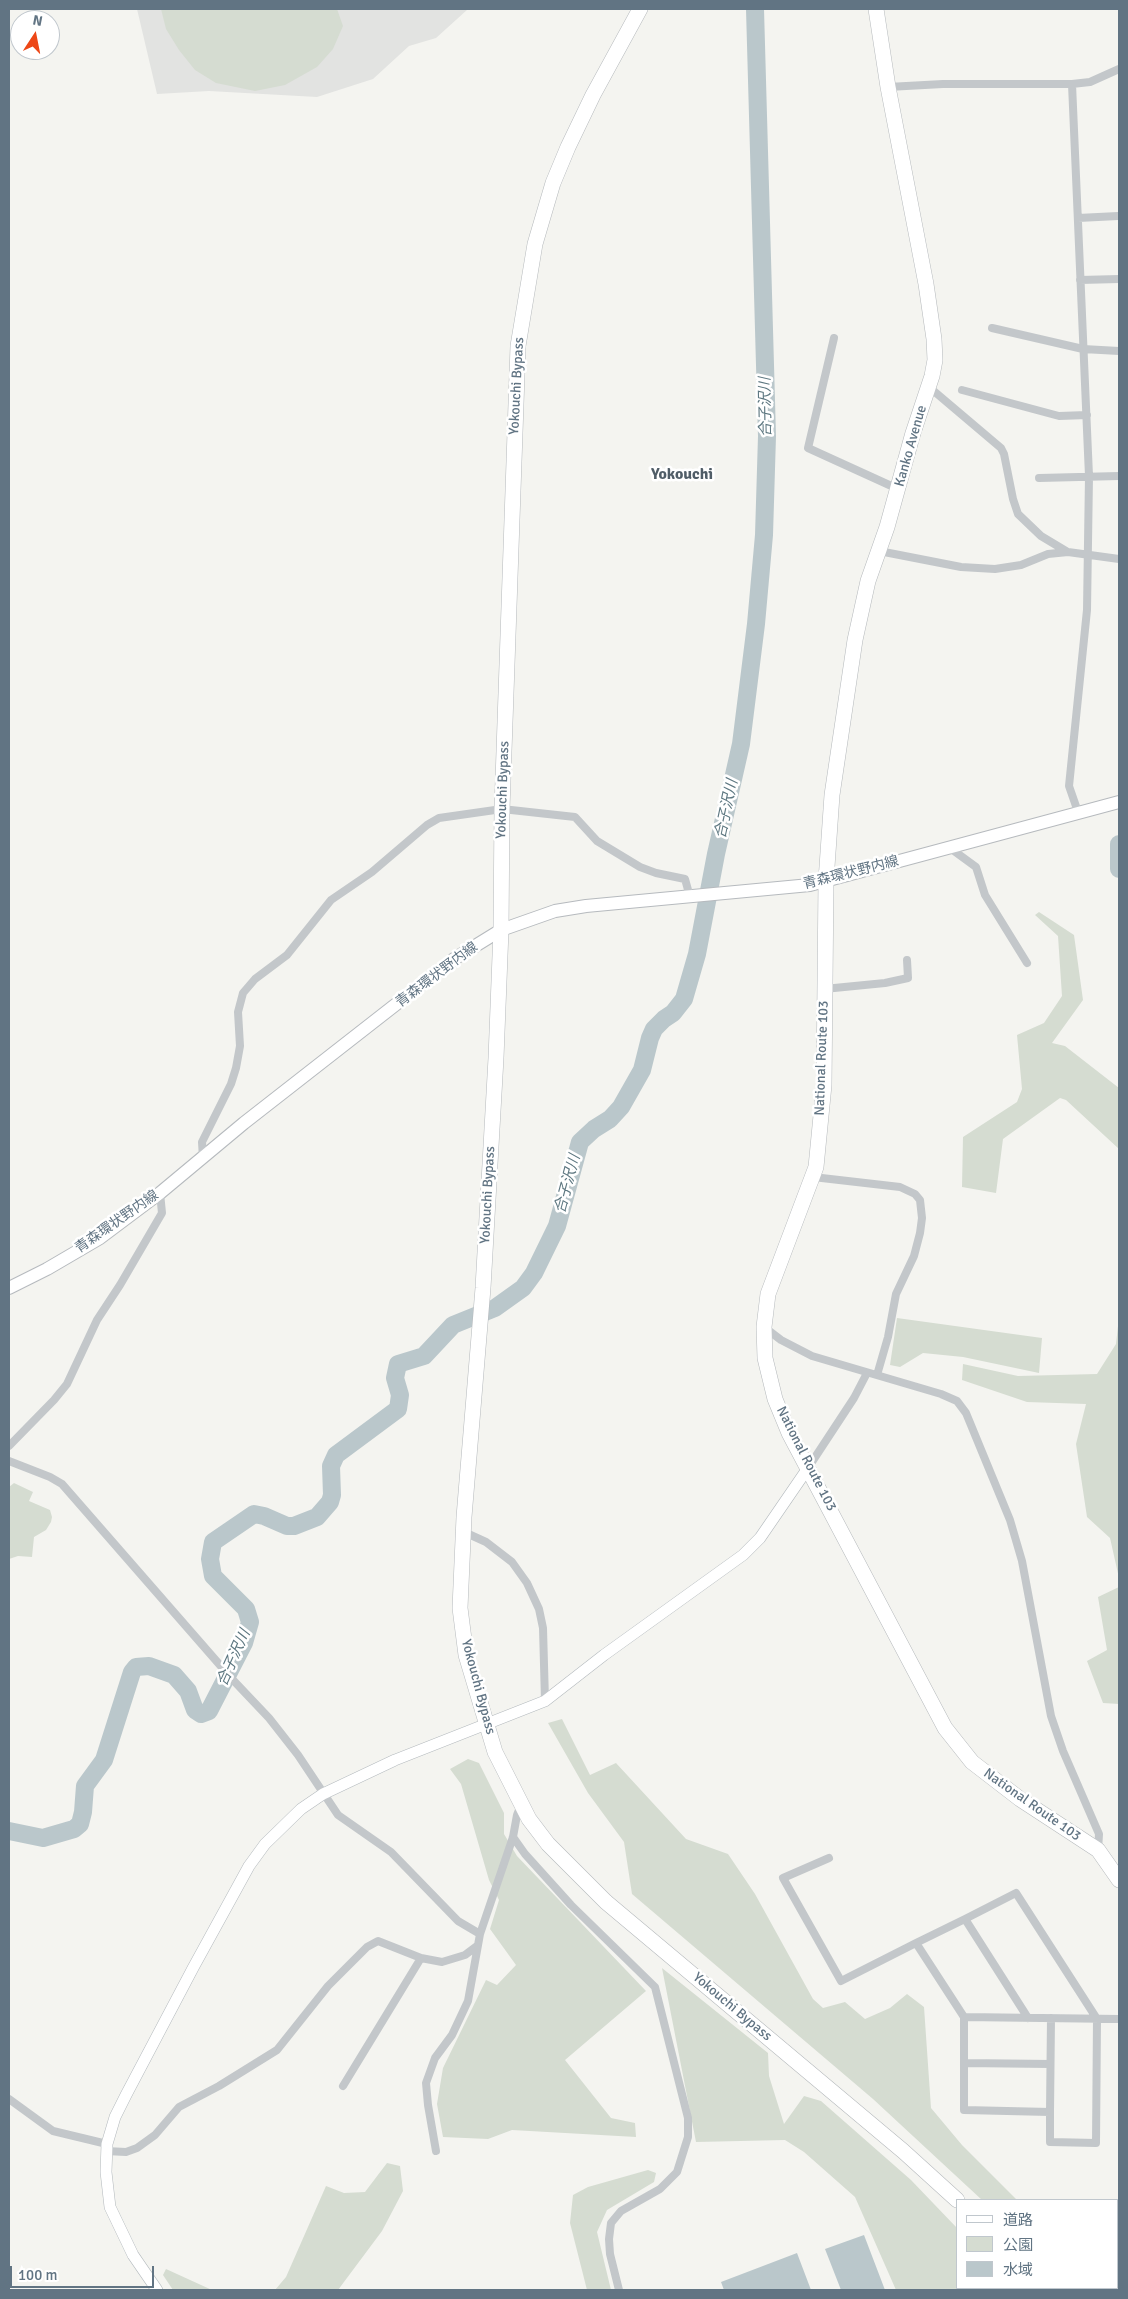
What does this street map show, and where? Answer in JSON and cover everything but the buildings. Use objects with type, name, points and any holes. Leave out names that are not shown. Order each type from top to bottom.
[{"type":"highway","name":"Yokouchi Bypass","points":[[640,9],[593,96],[564,156],[545,207],[526,287],[518,346],[502,808],[501,930],[493,1121],[483,1288],[464,1532],[461,1617],[466,1655],[488,1723],[495,1752],[529,1819],[548,1844],[606,1902],[895,2145],[956,2199]]},
{"type":"highway","name":"Kanko Avenue","points":[[826,881],[832,795],[855,640],[868,581],[929,387],[935,360],[934,339],[888,87],[876,9]]},
{"type":"highway","name":"National Route 103","points":[[826,881],[824,1085],[813,1177],[768,1294],[764,1327],[765,1358],[775,1398],[789,1432],[945,1728],[960,1750],[990,1778],[1098,1850],[1119,1880]]},
{"type":"main road","name":"青森環状野内線","points":[[9,1288],[47,1269],[100,1238],[160,1193],[244,1122],[454,959],[501,930],[555,911],[586,906],[810,885],[1119,802]]},
{"type":"street","points":[[888,87],[943,84],[1072,84],[1090,82],[1119,69]]},
{"type":"street","points":[[1072,84],[1089,476],[1087,610],[1069,786],[1078,812]]},
{"type":"street","points":[[1078,218],[1118,216]]},
{"type":"street","points":[[1080,280],[1119,279]]},
{"type":"street","points":[[992,328],[1083,349],[1119,351]]},
{"type":"street","points":[[834,338],[808,448],[898,489]]},
{"type":"street","points":[[929,387],[1001,448],[1018,514],[1041,536],[1068,552]]},
{"type":"street","points":[[962,390],[1059,416],[1087,415]]},
{"type":"street","points":[[1039,478],[1119,476]]},
{"type":"street","points":[[879,551],[960,567],[995,569],[1021,565],[1048,554],[1068,552],[1119,558]]},
{"type":"street","points":[[203,1158],[202,1142],[236,1068],[240,1046],[237,1028],[243,994],[255,979],[287,955],[331,900],[372,872],[427,825],[439,818],[502,808],[575,817],[596,841],[640,867],[656,873],[684,879],[693,896]]},
{"type":"street","points":[[950,848],[976,867],[985,895],[1027,963]]},
{"type":"street","points":[[824,988],[885,983],[908,978],[907,960]]},
{"type":"street","points":[[813,1177],[900,1187],[915,1194],[920,1200],[922,1218],[920,1233],[914,1256],[896,1294],[888,1337],[877,1375]]},
{"type":"street","points":[[9,1446],[54,1400],[66,1384],[97,1320],[162,1213],[160,1193]]},
{"type":"street","points":[[764,1327],[781,1340],[812,1356],[941,1394],[957,1401],[966,1413],[1010,1520],[1022,1561],[1051,1716],[1063,1751],[1099,1834],[1098,1850]]},
{"type":"street","points":[[157,2290],[133,2255],[110,2207],[106,2172],[107,2147],[115,2117],[126,2095],[249,1866],[279,1829],[301,1809],[323,1794],[395,1760],[545,1701],[604,1655],[743,1555],[760,1538],[808,1468],[854,1398],[867,1373]]},
{"type":"street","points":[[9,1461],[50,1476],[62,1484],[223,1669],[275,1725],[298,1755],[338,1815],[391,1852],[458,1921],[480,1934]]},
{"type":"street","points":[[464,1532],[486,1542],[512,1562],[528,1583],[539,1609],[543,1628],[545,1701]]},
{"type":"street","points":[[436,2151],[426,2083],[435,2058],[452,2036],[468,2001],[480,1934],[514,1837],[517,1815],[522,1803]]},
{"type":"street","points":[[514,1837],[525,1854],[571,1905],[655,1987],[688,2118],[688,2137],[677,2172],[660,2189],[621,2211],[611,2223],[610,2254],[619,2290]]},
{"type":"street","points":[[829,1858],[783,1878],[840,1981],[1016,1893],[1097,2019],[1096,2143],[1050,2142],[1052,2018]]},
{"type":"street","points":[[965,1919],[1028,2018]]},
{"type":"street","points":[[9,2099],[53,2132],[126,2152],[137,2148],[155,2135],[179,2106],[219,2086],[277,2050],[328,1986],[366,1947],[378,1941],[421,1958],[442,1962],[465,1955],[477,1946]]},
{"type":"street","points":[[916,1943],[964,2016],[964,2110],[1050,2112]]},
{"type":"street","points":[[343,2086],[421,1958]]},
{"type":"street","points":[[964,2016],[1119,2019]]},
{"type":"street","points":[[964,2063],[1050,2064]]},
{"type":"shaded area","points":[[137,9],[472,9],[467,10],[436,38],[409,46],[373,79],[317,97],[209,91],[157,94]]},
{"type":"green space","points":[[161,9],[337,9],[343,26],[333,49],[317,67],[285,85],[255,91],[216,83],[195,70],[179,50],[166,29]]},
{"type":"green space","points":[[1039,912],[1074,935],[1083,1000],[1052,1043],[1065,1046],[1119,1088],[1119,1149],[1066,1100],[1060,1098],[1003,1139],[996,1193],[962,1187],[963,1137],[1017,1102],[1022,1089],[1017,1035],[1044,1023],[1062,996],[1058,936],[1035,915]]},
{"type":"green space","points":[[1119,1317],[1119,1578],[1110,1538],[1087,1517],[1076,1444],[1086,1404],[1027,1402],[962,1380],[963,1364],[1018,1376],[1097,1374],[1116,1344]]},
{"type":"green space","points":[[897,1318],[1042,1338],[1039,1373],[963,1357],[923,1353],[900,1367],[890,1365]]},
{"type":"green space","points":[[14,1483],[33,1492],[29,1501],[50,1510],[52,1517],[46,1530],[34,1537],[32,1557],[18,1556],[9,1559],[9,1487]]},
{"type":"green space","points":[[1119,1587],[1119,1704],[1103,1703],[1087,1661],[1107,1650],[1098,1597]]},
{"type":"green space","points":[[562,1719],[590,1775],[616,1763],[686,1839],[728,1854],[755,1894],[813,1999],[823,2008],[845,2002],[865,2019],[890,2008],[907,1994],[924,2007],[931,2108],[962,2145],[1016,2199],[981,2199],[873,2099],[632,1894],[624,1842],[588,1793],[548,1723]]},
{"type":"green space","points":[[468,1759],[479,1763],[504,1813],[504,1834],[517,1856],[646,1991],[565,2060],[611,2118],[635,2123],[636,2137],[512,2130],[488,2139],[443,2137],[437,2104],[443,2068],[486,1980],[497,1985],[516,1965],[490,1929],[499,1900],[489,1880],[461,1784],[450,1769]]},
{"type":"green space","points":[[662,1968],[768,2053],[769,2076],[784,2124],[804,2096],[821,2101],[911,2180],[956,2227],[956,2289],[1010,2290],[896,2290],[855,2197],[804,2152],[785,2140],[696,2142]]},
{"type":"green space","points":[[387,2163],[400,2166],[403,2191],[382,2231],[338,2290],[275,2290],[286,2277],[326,2186],[344,2193],[365,2192]]},
{"type":"green space","points":[[648,2170],[656,2173],[654,2182],[607,2210],[597,2232],[611,2290],[587,2290],[570,2223],[573,2195],[588,2187]]},
{"type":"green space","points":[[166,2269],[212,2290],[173,2290],[163,2275]]},
{"type":"water","points":[[864,2235],[885,2290],[841,2290],[825,2249]]},
{"type":"water","points":[[797,2253],[811,2290],[724,2290],[721,2282]]},
{"type":"waterway","name":"合子沢川","points":[[9,1831],[43,1838],[74,1829],[80,1824],[85,1786],[104,1760],[132,1672],[136,1667],[149,1666],[174,1675],[188,1691],[195,1710],[201,1714],[209,1711],[244,1643],[250,1622],[246,1609],[213,1576],[210,1559],[213,1542],[254,1514],[264,1516],[287,1526],[294,1526],[317,1517],[330,1502],[332,1495],[331,1466],[336,1455],[398,1409],[400,1395],[395,1378],[398,1364],[424,1356],[453,1325],[495,1308],[523,1288],[534,1273],[557,1226],[580,1142],[594,1129],[610,1119],[621,1107],[642,1070],[654,1029],[673,1013],[684,999],[697,954],[716,854],[741,744],[756,624],[764,535],[767,436],[755,9]]},
{"type":"waterway","points":[[1119,844],[1119,869]]},
{"type":"district","name":"Yokouchi","points":[[682,475]]}]
